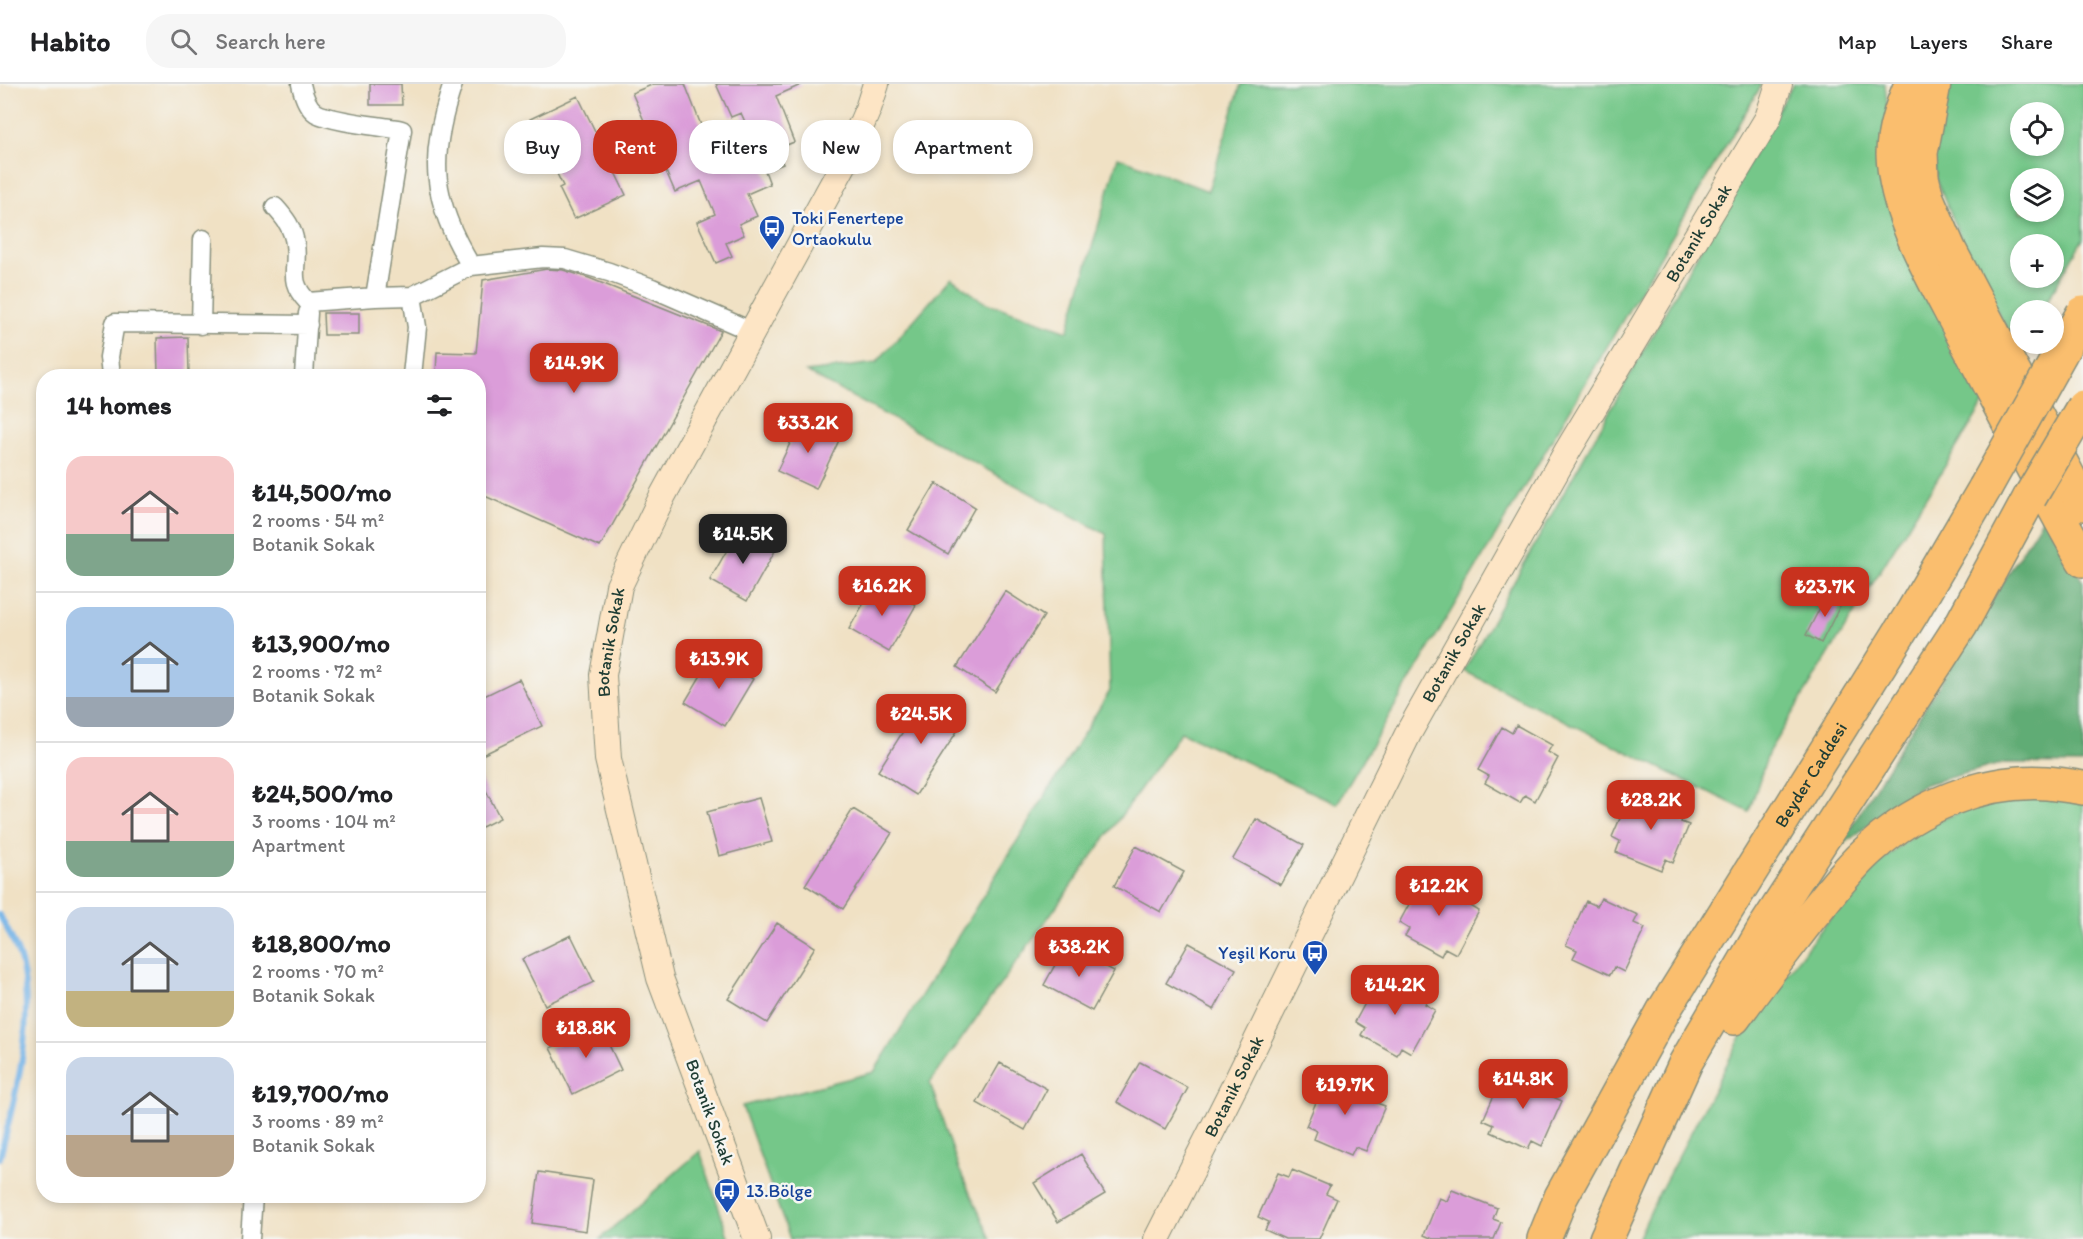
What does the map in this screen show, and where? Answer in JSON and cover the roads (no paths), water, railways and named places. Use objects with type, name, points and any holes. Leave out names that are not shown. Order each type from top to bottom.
[{"type":"highway","points":[[1911,84],[1900,114],[1893,154],[1902,202],[1912,232],[1972,353],[2083,560]]},
{"type":"highway","points":[[1934,84],[1921,153],[1922,177],[1927,198],[1950,251],[2083,504]]},
{"type":"highway","name":"Beyder Caddesi","points":[[1544,1239],[1561,1197],[1664,1010],[1912,613],[2083,313]]},
{"type":"highway","points":[[1606,1239],[1686,1062],[1764,929],[1961,625],[2030,497],[2083,407]]},
{"type":"highway","points":[[1686,1062],[1732,1021],[1767,972],[1830,893],[1869,849],[1892,830],[1923,811],[1972,791],[2003,785],[2045,783],[2083,788]]},
{"type":"main road","name":"Botanik Sokak","points":[[757,1239],[660,978],[608,759],[603,675],[619,586],[663,495],[846,160],[876,84]]},
{"type":"main road","name":"Botanik Sokak","points":[[1157,1239],[1409,732],[1568,450],[1768,118],[1779,84]]},
{"type":"street","points":[[301,84],[303,96],[315,112],[339,120],[402,130],[375,297]]},
{"type":"street","points":[[453,84],[446,104],[440,136],[437,180],[452,232],[471,266]]},
{"type":"street","points":[[275,207],[289,223],[296,244],[294,266],[297,290],[308,302],[305,369]]},
{"type":"street","points":[[201,325],[203,239]]},
{"type":"street","points":[[308,302],[412,296],[471,266],[543,258],[565,259],[652,288],[753,332]]},
{"type":"street","points":[[412,296],[417,327],[413,369]]},
{"type":"street","points":[[111,369],[115,323],[308,325]]},
{"type":"street","points":[[250,1239],[253,1203]]},
{"type":"waterway","points":[[0,915],[21,962],[26,1011],[22,1061],[0,1158]]},
{"type":"place","name":"Toki Fenertepe Ortaokulu","points":[[772,251]]},
{"type":"place","name":"Yeşil Koru","points":[[1315,976]]},
{"type":"place","name":"13.Bölge","points":[[727,1214]]}]
